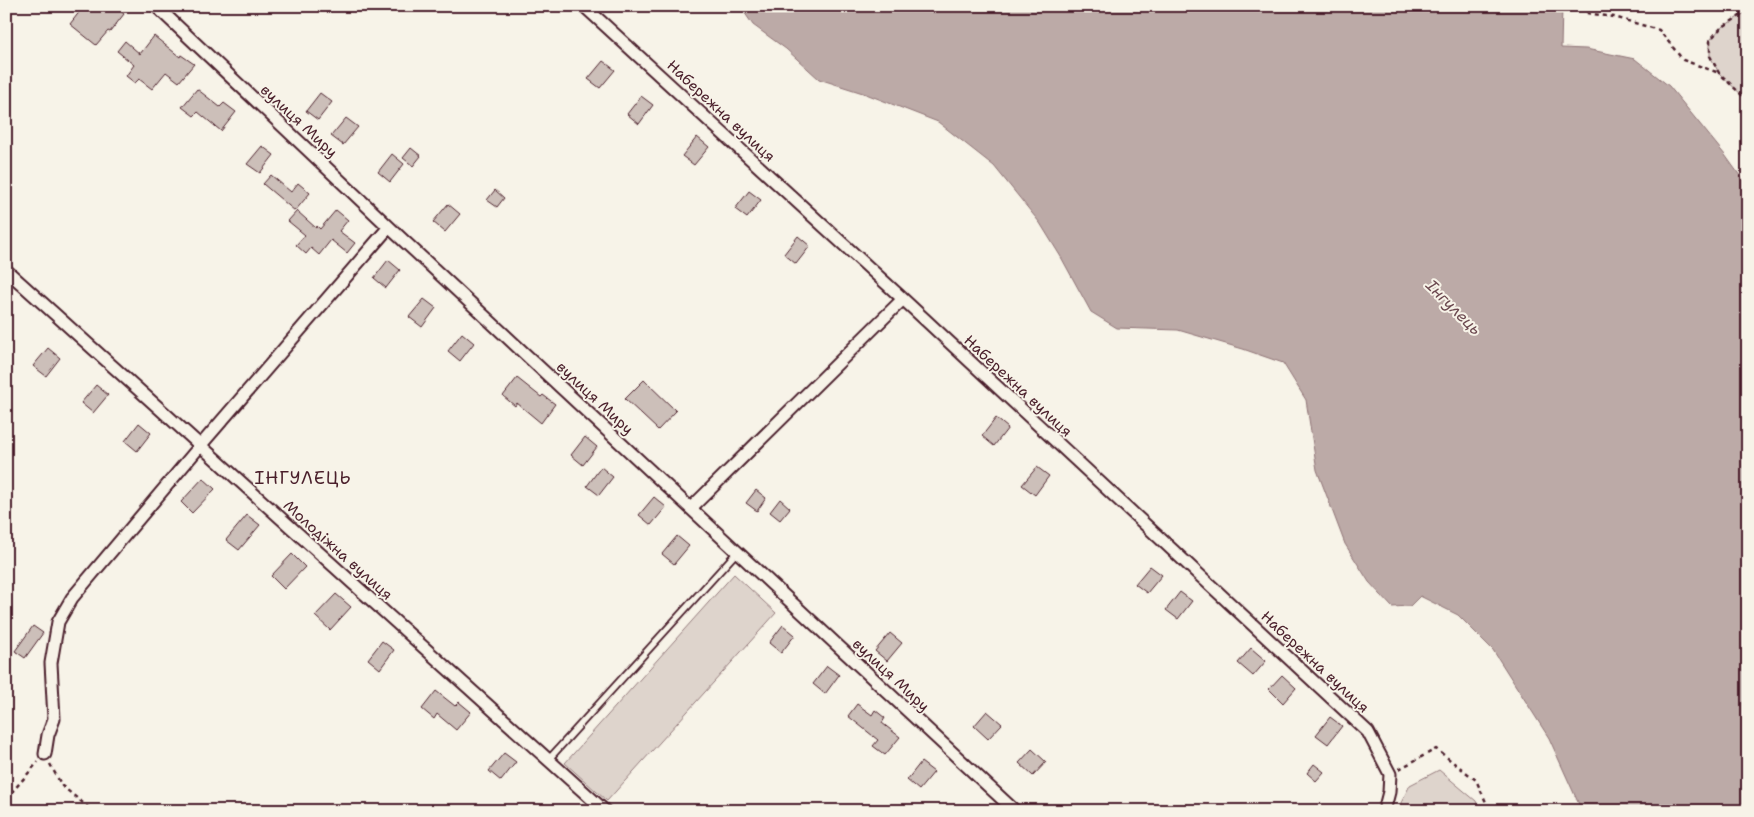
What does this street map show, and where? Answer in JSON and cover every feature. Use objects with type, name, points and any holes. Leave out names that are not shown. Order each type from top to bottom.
[{"type":"street","name":"вулиця Миру","points":[[156,6],[389,227],[1015,811]]},
{"type":"street","name":"Набережна вулиця","points":[[584,6],[903,299],[1368,732],[1390,774]]},
{"type":"street","points":[[45,754],[48,735],[54,719],[52,663],[58,622],[72,598],[389,227]]},
{"type":"street","name":"Молодіжна вулиця","points":[[6,270],[605,811]]},
{"type":"street","points":[[691,508],[903,299]]},
{"type":"street","points":[[1384,811],[1390,774]]},
{"type":"lane","points":[[548,760],[737,552]]},
{"type":"path","points":[[1584,6],[1586,13],[1614,17],[1658,30],[1684,60],[1719,73]]},
{"type":"path","points":[[1748,11],[1721,28],[1710,40],[1710,56],[1719,73],[1748,101]]},
{"type":"path","points":[[1390,774],[1436,749],[1476,780],[1490,811]]},
{"type":"path","points":[[6,799],[45,754],[62,786],[93,811]]},
{"type":"shaded area","points":[[1748,11],[1748,101],[1719,73],[1710,56],[1710,40],[1721,28]]},
{"type":"shaded area","points":[[734,574],[776,613],[607,801],[565,763]]},
{"type":"shaded area","points":[[1439,770],[1476,801],[1480,811],[1397,811],[1410,785]]},
{"type":"water","name":"Інгулець","points":[[740,6],[1562,6],[1561,48],[1586,49],[1635,59],[1669,86],[1725,155],[1748,187],[1748,811],[1582,811],[1549,738],[1493,650],[1458,615],[1420,596],[1410,606],[1392,607],[1369,582],[1345,544],[1317,470],[1306,400],[1283,363],[1178,330],[1117,328],[1091,312],[1040,223],[994,166],[938,122],[866,94],[819,79],[786,49],[753,25]]},
{"type":"building","points":[[84,6],[115,6],[124,14],[110,32],[108,31],[96,45],[70,24]]},
{"type":"building","points":[[154,36],[180,57],[181,55],[194,64],[179,82],[166,72],[152,89],[139,79],[135,83],[126,76],[134,65],[117,51],[125,41],[140,54]]},
{"type":"building","points":[[603,61],[615,70],[600,88],[588,79]]},
{"type":"building","points":[[197,89],[220,107],[224,103],[236,112],[221,131],[198,112],[194,116],[182,107]]},
{"type":"building","points":[[320,93],[332,102],[318,120],[306,111]]},
{"type":"building","points":[[641,96],[653,105],[639,124],[627,114]]},
{"type":"building","points":[[346,118],[358,127],[343,145],[331,136]]},
{"type":"building","points":[[697,137],[709,147],[694,165],[682,156]]},
{"type":"building","points":[[262,146],[274,155],[260,173],[247,164]]},
{"type":"building","points":[[411,148],[421,156],[413,166],[403,158]]},
{"type":"building","points":[[392,154],[404,164],[390,182],[378,172]]},
{"type":"building","points":[[271,175],[291,192],[298,183],[310,193],[295,211],[263,184]]},
{"type":"building","points":[[495,190],[504,198],[497,207],[487,200]]},
{"type":"building","points":[[749,191],[761,200],[747,218],[735,209]]},
{"type":"building","points":[[448,204],[460,214],[445,232],[433,222]]},
{"type":"building","points":[[336,210],[348,220],[339,231],[355,243],[347,253],[331,240],[319,255],[311,248],[306,254],[296,245],[305,235],[288,221],[297,211],[316,228],[317,226],[320,229]]},
{"type":"building","points":[[798,236],[810,246],[796,264],[784,254]]},
{"type":"building","points":[[388,260],[400,270],[386,288],[374,278]]},
{"type":"building","points":[[424,299],[436,308],[422,327],[409,317]]},
{"type":"building","points":[[462,333],[474,343],[460,361],[448,351]]},
{"type":"building","points":[[48,348],[60,358],[46,376],[33,366]]},
{"type":"building","points":[[517,378],[541,397],[543,395],[555,404],[541,423],[517,403],[515,406],[503,396]]},
{"type":"building","points":[[644,380],[676,411],[658,430],[625,399]]},
{"type":"building","points":[[96,385],[108,395],[93,413],[81,403]]},
{"type":"building","points":[[996,418],[1008,428],[994,446],[982,436]]},
{"type":"building","points":[[139,423],[151,433],[137,451],[125,441]]},
{"type":"building","points":[[585,437],[597,447],[583,465],[571,455]]},
{"type":"building","points":[[601,467],[613,477],[599,495],[587,486]]},
{"type":"building","points":[[1037,467],[1049,476],[1035,495],[1022,485]]},
{"type":"building","points":[[203,478],[215,489],[192,513],[181,502]]},
{"type":"building","points":[[756,490],[766,498],[757,511],[746,503]]},
{"type":"building","points":[[654,497],[666,507],[651,525],[639,515]]},
{"type":"building","points":[[780,499],[790,508],[780,520],[770,512]]},
{"type":"building","points":[[247,515],[260,525],[239,550],[226,540]]},
{"type":"building","points":[[677,536],[689,546],[674,564],[662,554]]},
{"type":"building","points":[[292,554],[305,567],[284,589],[271,576]]},
{"type":"building","points":[[1150,566],[1162,575],[1147,593],[1135,584]]},
{"type":"building","points":[[1180,592],[1192,601],[1178,619],[1166,610]]},
{"type":"building","points":[[336,594],[351,607],[330,630],[315,616]]},
{"type":"building","points":[[783,625],[795,635],[781,653],[769,643]]},
{"type":"building","points":[[33,626],[43,633],[25,658],[15,651]]},
{"type":"building","points":[[890,633],[902,643],[887,661],[875,651]]},
{"type":"building","points":[[382,641],[394,650],[380,669],[368,659]]},
{"type":"building","points":[[1251,648],[1266,661],[1253,676],[1238,663]]},
{"type":"building","points":[[827,666],[839,675],[825,694],[813,684]]},
{"type":"building","points":[[1282,675],[1296,688],[1283,703],[1269,689]]},
{"type":"building","points":[[436,691],[455,706],[459,702],[471,712],[456,730],[437,714],[434,719],[422,709]]},
{"type":"building","points":[[857,704],[872,715],[875,710],[885,718],[882,723],[900,737],[885,755],[873,746],[878,740],[848,716]]},
{"type":"building","points":[[987,711],[1002,724],[988,739],[974,726]]},
{"type":"building","points":[[1330,717],[1342,726],[1328,744],[1316,735]]},
{"type":"building","points":[[1032,749],[1046,762],[1033,776],[1019,763]]},
{"type":"building","points":[[504,753],[516,762],[501,781],[489,771]]},
{"type":"building","points":[[921,762],[934,772],[919,790],[907,780]]},
{"type":"building","points":[[1314,764],[1324,772],[1316,781],[1307,773]]},
{"type":"district","name":"ІНГУЛЕЦЬ","points":[[303,478]]}]
